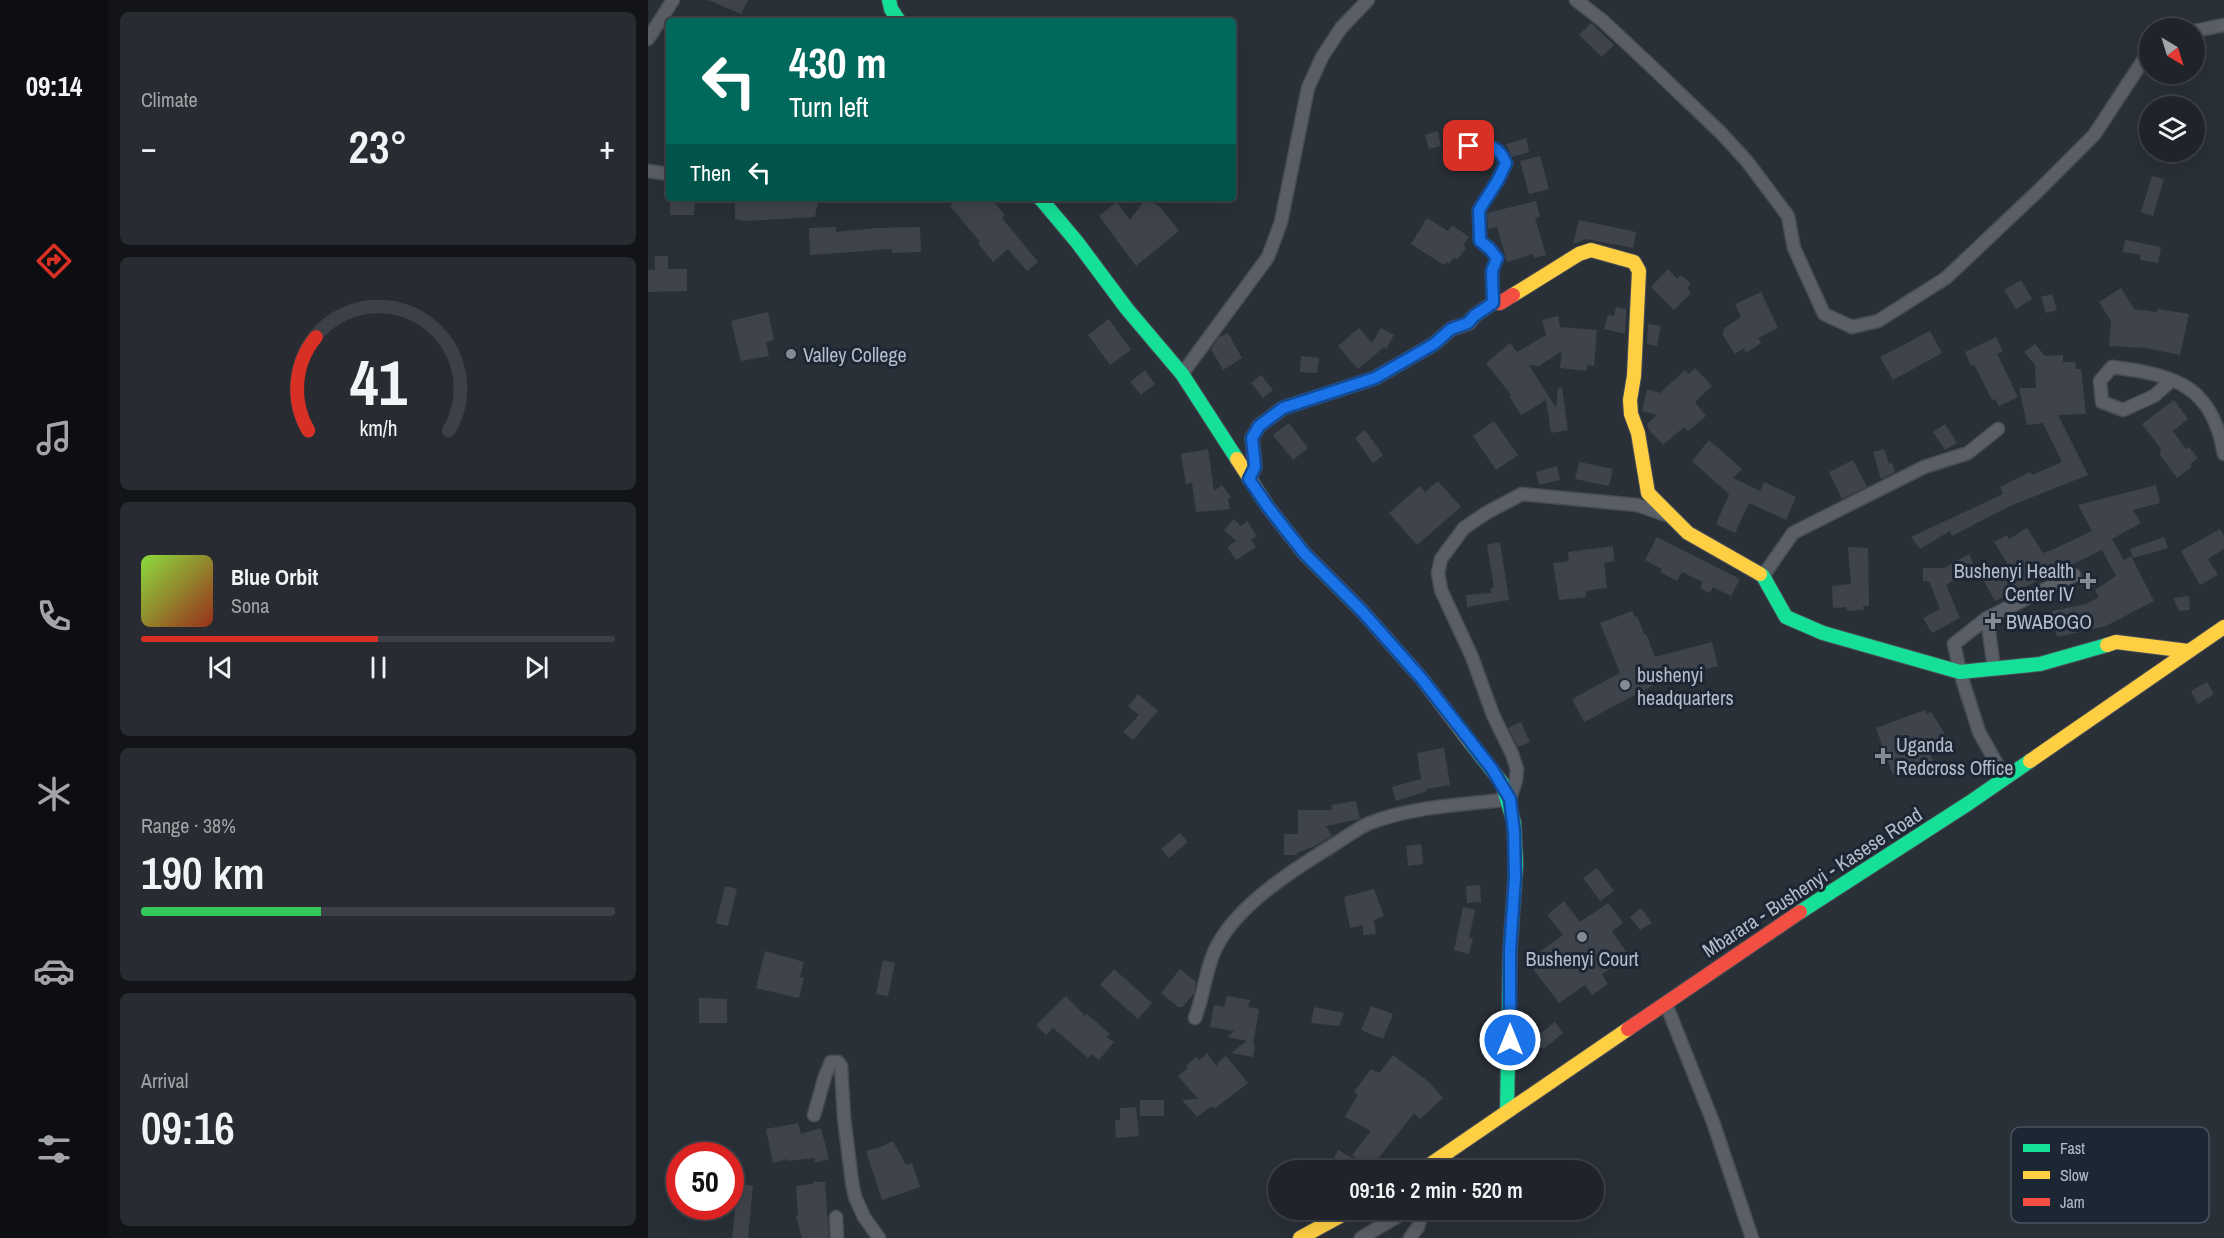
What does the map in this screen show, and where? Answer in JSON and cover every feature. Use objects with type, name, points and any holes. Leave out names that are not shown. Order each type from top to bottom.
[{"type":"main road","points":[[889,0],[891,9],[897,18]]},
{"type":"main road","points":[[1043,201],[1077,242],[1127,309],[1182,374],[1268,507],[1304,553],[1361,610],[1422,679],[1492,769],[1510,799],[1514,832],[1515,877],[1510,950],[1510,1074],[1507,1111]]},
{"type":"main road","points":[[1249,479],[1255,467],[1252,438],[1259,426],[1283,408],[1375,378],[1434,344],[1451,329],[1468,323],[1493,303],[1500,303],[1586,251],[1599,252],[1634,262],[1639,271],[1634,376],[1630,400],[1648,494],[1688,533],[1763,576],[1786,617],[1823,633],[1960,672],[2040,664],[2116,642],[2188,651]]},
{"type":"main road","name":"Mbarara - Bushenyi - Kasese Road","points":[[1437,1160],[1754,942],[2005,778],[2224,627]]},
{"type":"main road","points":[[1300,1238],[1333,1220]]},
{"type":"street","points":[[648,39],[673,0]]},
{"type":"street","points":[[1182,374],[1268,257],[1281,222],[1308,88],[1322,57],[1341,28],[1368,0]]},
{"type":"street","points":[[1576,0],[1603,21],[1721,133],[1746,160],[1788,216],[1794,248],[1824,314],[1852,327],[1878,321],[1946,278],[2094,135],[2139,67]]},
{"type":"street","points":[[2205,29],[2224,25]]},
{"type":"street","points":[[1468,132],[1469,146],[1492,146],[1501,151],[1506,163],[1479,210],[1480,241],[1497,258],[1492,271],[1493,303]]},
{"type":"street","points":[[648,171],[666,174]]},
{"type":"street","points":[[2171,381],[2154,396],[2123,410],[2102,402],[2100,381],[2112,368],[2145,372],[2190,387],[2204,403],[2220,430],[2224,454]]},
{"type":"street","points":[[1763,576],[1793,533],[1924,467],[1968,453],[1998,429]]},
{"type":"street","points":[[1194,1018],[1202,999],[1217,945],[1255,900],[1294,870],[1369,823],[1414,811],[1510,799],[1517,770],[1512,754],[1493,715],[1472,657],[1441,590],[1438,573],[1441,559],[1464,528],[1486,513],[1522,494],[1637,506],[1671,516]]},
{"type":"street","points":[[2005,778],[1979,732],[1960,672],[1954,644],[1987,618],[2074,575]]},
{"type":"street","points":[[1987,618],[1994,668]]},
{"type":"street","points":[[1666,1004],[1713,1122],[1752,1238]]},
{"type":"street","points":[[814,1114],[831,1062],[838,1062],[841,1066],[844,1118],[855,1197],[864,1217],[879,1238]]},
{"type":"street","points":[[836,1217],[837,1238]]},
{"type":"street","points":[[1361,1238],[1391,1220]]},
{"type":"street","points":[[1410,1238],[1420,1220]]},
{"type":"building","points":[[708,0],[748,0],[741,14]]},
{"type":"building","points":[[1591,23],[1614,45],[1602,57],[1579,35]]},
{"type":"building","points":[[1438,131],[1441,146],[1429,149],[1425,135]]},
{"type":"building","points":[[1526,138],[1529,152],[1512,157],[1506,144]]},
{"type":"building","points":[[1540,156],[1549,189],[1529,194],[1520,161]]},
{"type":"building","points":[[2152,176],[2164,179],[2153,216],[2141,212]]},
{"type":"building","points":[[670,201],[695,201],[694,215],[670,215]]},
{"type":"building","points":[[735,201],[818,202],[815,217],[745,221],[735,219]]},
{"type":"building","points":[[956,201],[993,201],[1005,215],[1002,218],[1038,262],[1027,271],[1008,249],[993,262],[978,243],[980,242],[950,206]]},
{"type":"building","points":[[1144,201],[1150,201],[1161,208],[1179,231],[1136,266],[1099,216],[1117,202],[1130,220]]},
{"type":"building","points":[[1536,201],[1540,217],[1535,218],[1546,255],[1534,258],[1533,254],[1507,262],[1497,227],[1488,229],[1487,213]]},
{"type":"building","points":[[1427,218],[1448,231],[1452,225],[1469,237],[1463,245],[1466,248],[1457,260],[1454,258],[1449,264],[1446,262],[1444,265],[1411,244]]},
{"type":"building","points":[[1579,220],[1636,232],[1633,248],[1586,239],[1573,244]]},
{"type":"building","points":[[836,227],[836,232],[920,227],[921,252],[892,253],[892,249],[810,255],[809,228]]},
{"type":"building","points":[[2125,240],[2161,247],[2158,263],[2140,260],[2141,255],[2123,252]]},
{"type":"building","points":[[655,256],[668,256],[668,269],[687,269],[687,291],[648,292],[648,270],[655,270]]},
{"type":"building","points":[[1668,269],[1677,279],[1681,275],[1691,284],[1687,288],[1691,293],[1674,310],[1651,287]]},
{"type":"building","points":[[2021,280],[2032,299],[2016,309],[2004,290]]},
{"type":"building","points":[[2121,288],[2134,309],[2157,312],[2158,309],[2189,314],[2180,355],[2146,348],[2109,346],[2111,321],[2099,302]]},
{"type":"building","points":[[1761,292],[1778,328],[1758,338],[1761,343],[1746,353],[1744,348],[1735,354],[1722,334],[1723,329],[1741,317],[1735,304]]},
{"type":"building","points":[[2052,294],[2057,310],[2046,313],[2041,297]]},
{"type":"building","points":[[1616,307],[1626,309],[1625,334],[1604,329],[1608,315],[1614,316]]},
{"type":"building","points":[[768,312],[774,340],[766,342],[769,356],[741,361],[731,321]]},
{"type":"building","points":[[1558,316],[1560,327],[1597,330],[1594,366],[1587,365],[1586,371],[1560,368],[1562,351],[1539,366],[1529,365],[1556,408],[1558,388],[1562,388],[1568,430],[1551,433],[1546,400],[1521,415],[1509,396],[1511,395],[1486,363],[1510,343],[1517,352],[1546,335],[1542,320]]},
{"type":"building","points":[[1109,319],[1131,350],[1110,365],[1088,335]]},
{"type":"building","points":[[1648,324],[1661,326],[1657,346],[1647,344]]},
{"type":"building","points":[[1359,328],[1372,343],[1381,328],[1394,335],[1386,349],[1384,347],[1358,369],[1338,346]]},
{"type":"building","points":[[1930,331],[1942,353],[1893,380],[1880,357]]},
{"type":"building","points":[[1228,333],[1242,358],[1223,370],[1211,349],[1219,337]]},
{"type":"building","points":[[1996,337],[2003,351],[1997,354],[2018,397],[1999,406],[1995,399],[1992,400],[1974,364],[1971,366],[1965,352]]},
{"type":"building","points":[[2035,344],[2045,356],[2063,355],[2063,362],[2075,362],[2076,369],[2081,369],[2086,414],[2058,415],[2088,475],[2010,506],[1952,536],[1950,531],[1920,549],[1911,537],[2003,494],[2000,487],[2030,472],[2032,475],[2062,462],[2043,423],[2027,425],[2019,388],[2036,388],[2035,365],[2024,352]]},
{"type":"building","points":[[1301,356],[1319,358],[1317,373],[1300,372]]},
{"type":"building","points":[[1695,368],[1712,386],[1695,402],[1706,416],[1688,431],[1684,427],[1663,445],[1649,430],[1647,424],[1657,415],[1642,411],[1647,389],[1660,393],[1685,370],[1689,374]]},
{"type":"building","points":[[1145,370],[1155,384],[1141,395],[1130,382]]},
{"type":"building","points":[[1261,375],[1273,390],[1263,398],[1251,383]]},
{"type":"building","points":[[2174,400],[2188,419],[2173,431],[2186,449],[2189,447],[2198,458],[2190,464],[2192,467],[2177,478],[2160,455],[2161,449],[2142,424]]},
{"type":"building","points":[[1494,421],[1518,455],[1496,470],[1473,436]]},
{"type":"building","points":[[1289,423],[1308,448],[1293,460],[1273,435]]},
{"type":"building","points":[[1945,424],[1957,443],[1945,450],[1933,432]]},
{"type":"building","points":[[1365,430],[1383,455],[1373,463],[1355,438]]},
{"type":"building","points":[[1709,440],[1742,469],[1733,478],[1760,491],[1764,482],[1796,497],[1786,520],[1749,503],[1735,533],[1716,524],[1729,494],[1692,461]]},
{"type":"building","points":[[1208,449],[1214,491],[1222,485],[1231,497],[1228,499],[1230,509],[1196,512],[1192,483],[1186,484],[1181,454]]},
{"type":"building","points":[[1884,449],[1889,464],[1892,463],[1895,472],[1881,479],[1873,452]]},
{"type":"building","points":[[1853,460],[1867,487],[1842,499],[1829,472]]},
{"type":"building","points":[[1579,462],[1613,469],[1609,486],[1575,479]]},
{"type":"building","points":[[1557,466],[1560,480],[1539,485],[1536,472]]},
{"type":"building","points":[[1438,481],[1461,507],[1417,545],[1389,513],[1420,486],[1425,492]]},
{"type":"building","points":[[2156,485],[2160,503],[2133,510],[2141,523],[2112,539],[2124,560],[2131,556],[2154,601],[2106,626],[2057,637],[2052,611],[2086,604],[2099,597],[2095,590],[2116,576],[2102,550],[1995,601],[1983,580],[2010,568],[1994,542],[2007,535],[2009,539],[2027,528],[2043,553],[2092,531],[2078,505]]},
{"type":"building","points":[[1234,519],[1241,526],[1247,521],[1257,536],[1251,540],[1256,547],[1236,560],[1227,547],[1236,541],[1224,530]]},
{"type":"building","points":[[2220,529],[2224,536],[2224,549],[2208,559],[2218,575],[2200,585],[2181,551]]},
{"type":"building","points":[[1657,537],[1740,579],[1731,596],[1713,587],[1710,593],[1700,588],[1703,582],[1682,572],[1677,581],[1660,572],[1662,569],[1645,560]]},
{"type":"building","points":[[2164,537],[2168,548],[2133,558],[2130,549]]},
{"type":"building","points":[[1500,542],[1509,600],[1467,607],[1466,595],[1491,593],[1491,588],[1494,587],[1487,545]]},
{"type":"building","points":[[1613,546],[1614,561],[1604,563],[1607,588],[1586,591],[1586,597],[1559,600],[1553,563],[1569,561],[1568,552]]},
{"type":"building","points":[[1848,547],[1868,548],[1869,606],[1863,606],[1864,610],[1847,611],[1846,607],[1833,608],[1832,586],[1851,584]]},
{"type":"building","points":[[1969,554],[1975,567],[1946,585],[1960,618],[1932,633],[1923,618],[1940,609],[1929,581],[1923,581],[1923,568],[1944,568]]},
{"type":"building","points":[[2189,596],[2190,610],[2179,611],[2173,598]]},
{"type":"building","name":"bushenyi headquarters","points":[[1632,611],[1646,634],[1655,657],[1712,642],[1718,666],[1663,680],[1584,722],[1572,699],[1620,673],[1600,623]]},
{"type":"building","points":[[2207,682],[2214,694],[2198,704],[2191,691]]},
{"type":"building","points":[[1138,694],[1158,711],[1133,740],[1123,732],[1139,715],[1128,706]]},
{"type":"building","points":[[1925,710],[1927,714],[1931,712],[1950,742],[1930,753],[1933,761],[1893,775],[1876,728]]},
{"type":"building","points":[[1521,722],[1530,742],[1518,747],[1508,728]]},
{"type":"building","points":[[1444,748],[1450,785],[1426,789],[1427,791],[1396,801],[1392,787],[1421,779],[1417,753]]},
{"type":"building","points":[[1356,801],[1360,819],[1326,826],[1332,836],[1297,855],[1284,855],[1284,834],[1298,834],[1298,810],[1332,810],[1331,805]]},
{"type":"building","points":[[1180,833],[1188,842],[1169,858],[1161,849]]},
{"type":"building","points":[[1421,844],[1423,864],[1408,866],[1406,846]]},
{"type":"building","points":[[1597,868],[1614,891],[1600,901],[1583,878]]},
{"type":"building","points":[[1480,885],[1481,902],[1467,903],[1466,886]]},
{"type":"building","points":[[725,886],[737,889],[728,926],[716,923]]},
{"type":"building","points":[[1374,889],[1384,916],[1374,920],[1376,934],[1363,935],[1363,925],[1350,928],[1344,897]]},
{"type":"building","points":[[1564,901],[1580,922],[1608,903],[1623,923],[1612,931],[1629,956],[1602,974],[1608,984],[1592,995],[1585,985],[1559,1003],[1527,961],[1563,935],[1547,915]]},
{"type":"building","points":[[1463,907],[1475,910],[1469,938],[1473,938],[1469,954],[1454,950]]},
{"type":"building","points":[[1641,908],[1652,923],[1640,930],[1630,917]]},
{"type":"building","points":[[765,951],[804,962],[800,977],[804,978],[799,998],[756,988]]},
{"type":"building","points":[[883,960],[895,963],[888,996],[876,994]]},
{"type":"building","points":[[1114,969],[1152,1003],[1138,1019],[1100,985]]},
{"type":"building","points":[[1180,969],[1196,982],[1194,993],[1183,1007],[1178,1007],[1161,993]]},
{"type":"building","points":[[1066,996],[1085,1016],[1087,1014],[1110,1034],[1107,1037],[1114,1042],[1099,1060],[1092,1054],[1088,1058],[1053,1028],[1046,1035],[1036,1025]]},
{"type":"building","points":[[1227,996],[1250,1000],[1248,1007],[1259,1009],[1253,1057],[1231,1053],[1247,1041],[1227,1037],[1234,1031],[1210,1027],[1214,1005],[1224,1007]]},
{"type":"building","points":[[699,998],[727,999],[727,1023],[699,1023]]},
{"type":"building","points":[[1371,1006],[1393,1014],[1383,1039],[1361,1030]]},
{"type":"building","points":[[1314,1007],[1344,1013],[1339,1026],[1311,1023]]},
{"type":"building","points":[[1555,1022],[1563,1033],[1545,1048],[1540,1048],[1533,1039]]},
{"type":"building","points":[[1206,1052],[1217,1067],[1218,1062],[1226,1056],[1248,1083],[1214,1109],[1212,1106],[1197,1117],[1182,1100],[1198,1099],[1178,1076],[1196,1057],[1199,1060],[1204,1056],[1205,1058]]},
{"type":"building","points":[[1393,1055],[1429,1082],[1443,1098],[1420,1119],[1414,1113],[1377,1160],[1358,1160],[1352,1155],[1371,1131],[1345,1117],[1358,1095],[1354,1092],[1371,1069],[1379,1073]]},
{"type":"building","points":[[1140,1100],[1164,1100],[1164,1116],[1140,1116]]},
{"type":"building","points":[[1136,1107],[1139,1136],[1116,1138],[1115,1120],[1120,1120],[1120,1108]]},
{"type":"building","points":[[798,1123],[801,1134],[821,1128],[829,1159],[814,1163],[815,1158],[787,1161],[787,1159],[773,1163],[766,1129]]},
{"type":"building","points":[[893,1141],[906,1165],[912,1163],[920,1187],[882,1200],[866,1151]]},
{"type":"building","points":[[1338,1150],[1356,1160],[1332,1160]]},
{"type":"building","points":[[813,1182],[825,1182],[829,1238],[802,1238],[796,1216],[798,1215],[796,1186],[813,1184]]},
{"type":"building","points":[[744,1184],[753,1186],[748,1238],[732,1238],[734,1220],[744,1220]]},
{"type":"traffic: fast","points":[[889,0],[891,9],[897,18]]},
{"type":"traffic: fast","points":[[1043,201],[1077,242],[1127,309],[1182,374],[1237,459]]},
{"type":"traffic: fast","points":[[1760,574],[1786,617],[1823,633],[1960,672],[2040,664],[2107,645]]},
{"type":"traffic: fast","points":[[1470,742],[1502,783],[1514,823],[1516,865],[1510,950],[1507,1111]]},
{"type":"traffic: fast","points":[[1800,912],[2030,761]]},
{"type":"traffic: slow","points":[[1513,295],[1579,254],[1591,250],[1634,262],[1639,271],[1634,376],[1630,400],[1648,493],[1688,533],[1760,574]]},
{"type":"traffic: slow","points":[[1237,459],[1268,507],[1304,553],[1361,610],[1422,679],[1470,742]]},
{"type":"traffic: slow","points":[[2030,761],[2224,627]]},
{"type":"traffic: slow","points":[[2107,645],[2116,642],[2188,651]]},
{"type":"traffic: slow","points":[[1437,1160],[1628,1029]]},
{"type":"traffic: slow","points":[[1300,1238],[1333,1220]]},
{"type":"traffic: jam","points":[[1249,479],[1255,467],[1252,438],[1259,426],[1283,408],[1375,378],[1434,344],[1451,329],[1469,323],[1474,316],[1493,303],[1500,303],[1513,295]]},
{"type":"traffic: jam","points":[[1628,1029],[1800,912]]},
{"type":"place","name":"Valley College","points":[[791,354]]},
{"type":"place","name":"Bushenyi Health Center IV","points":[[2088,581]]},
{"type":"place","name":"BWABOGO","points":[[1993,621]]},
{"type":"place","name":"bushenyi headquarters","points":[[1625,685]]},
{"type":"place","name":"Uganda Redcross Office","points":[[1883,756]]},
{"type":"place","name":"Bushenyi Court","points":[[1582,937]]},
{"type":"route","points":[[1469,146],[1492,146],[1501,151],[1506,163],[1479,210],[1480,241],[1497,258],[1492,271],[1493,303],[1468,323],[1451,329],[1434,344],[1375,378],[1283,408],[1259,426],[1252,438],[1252,453],[1256,461],[1249,479],[1304,553],[1361,610],[1422,679],[1492,769],[1510,799],[1514,832],[1515,877],[1510,950],[1510,1040]]}]
